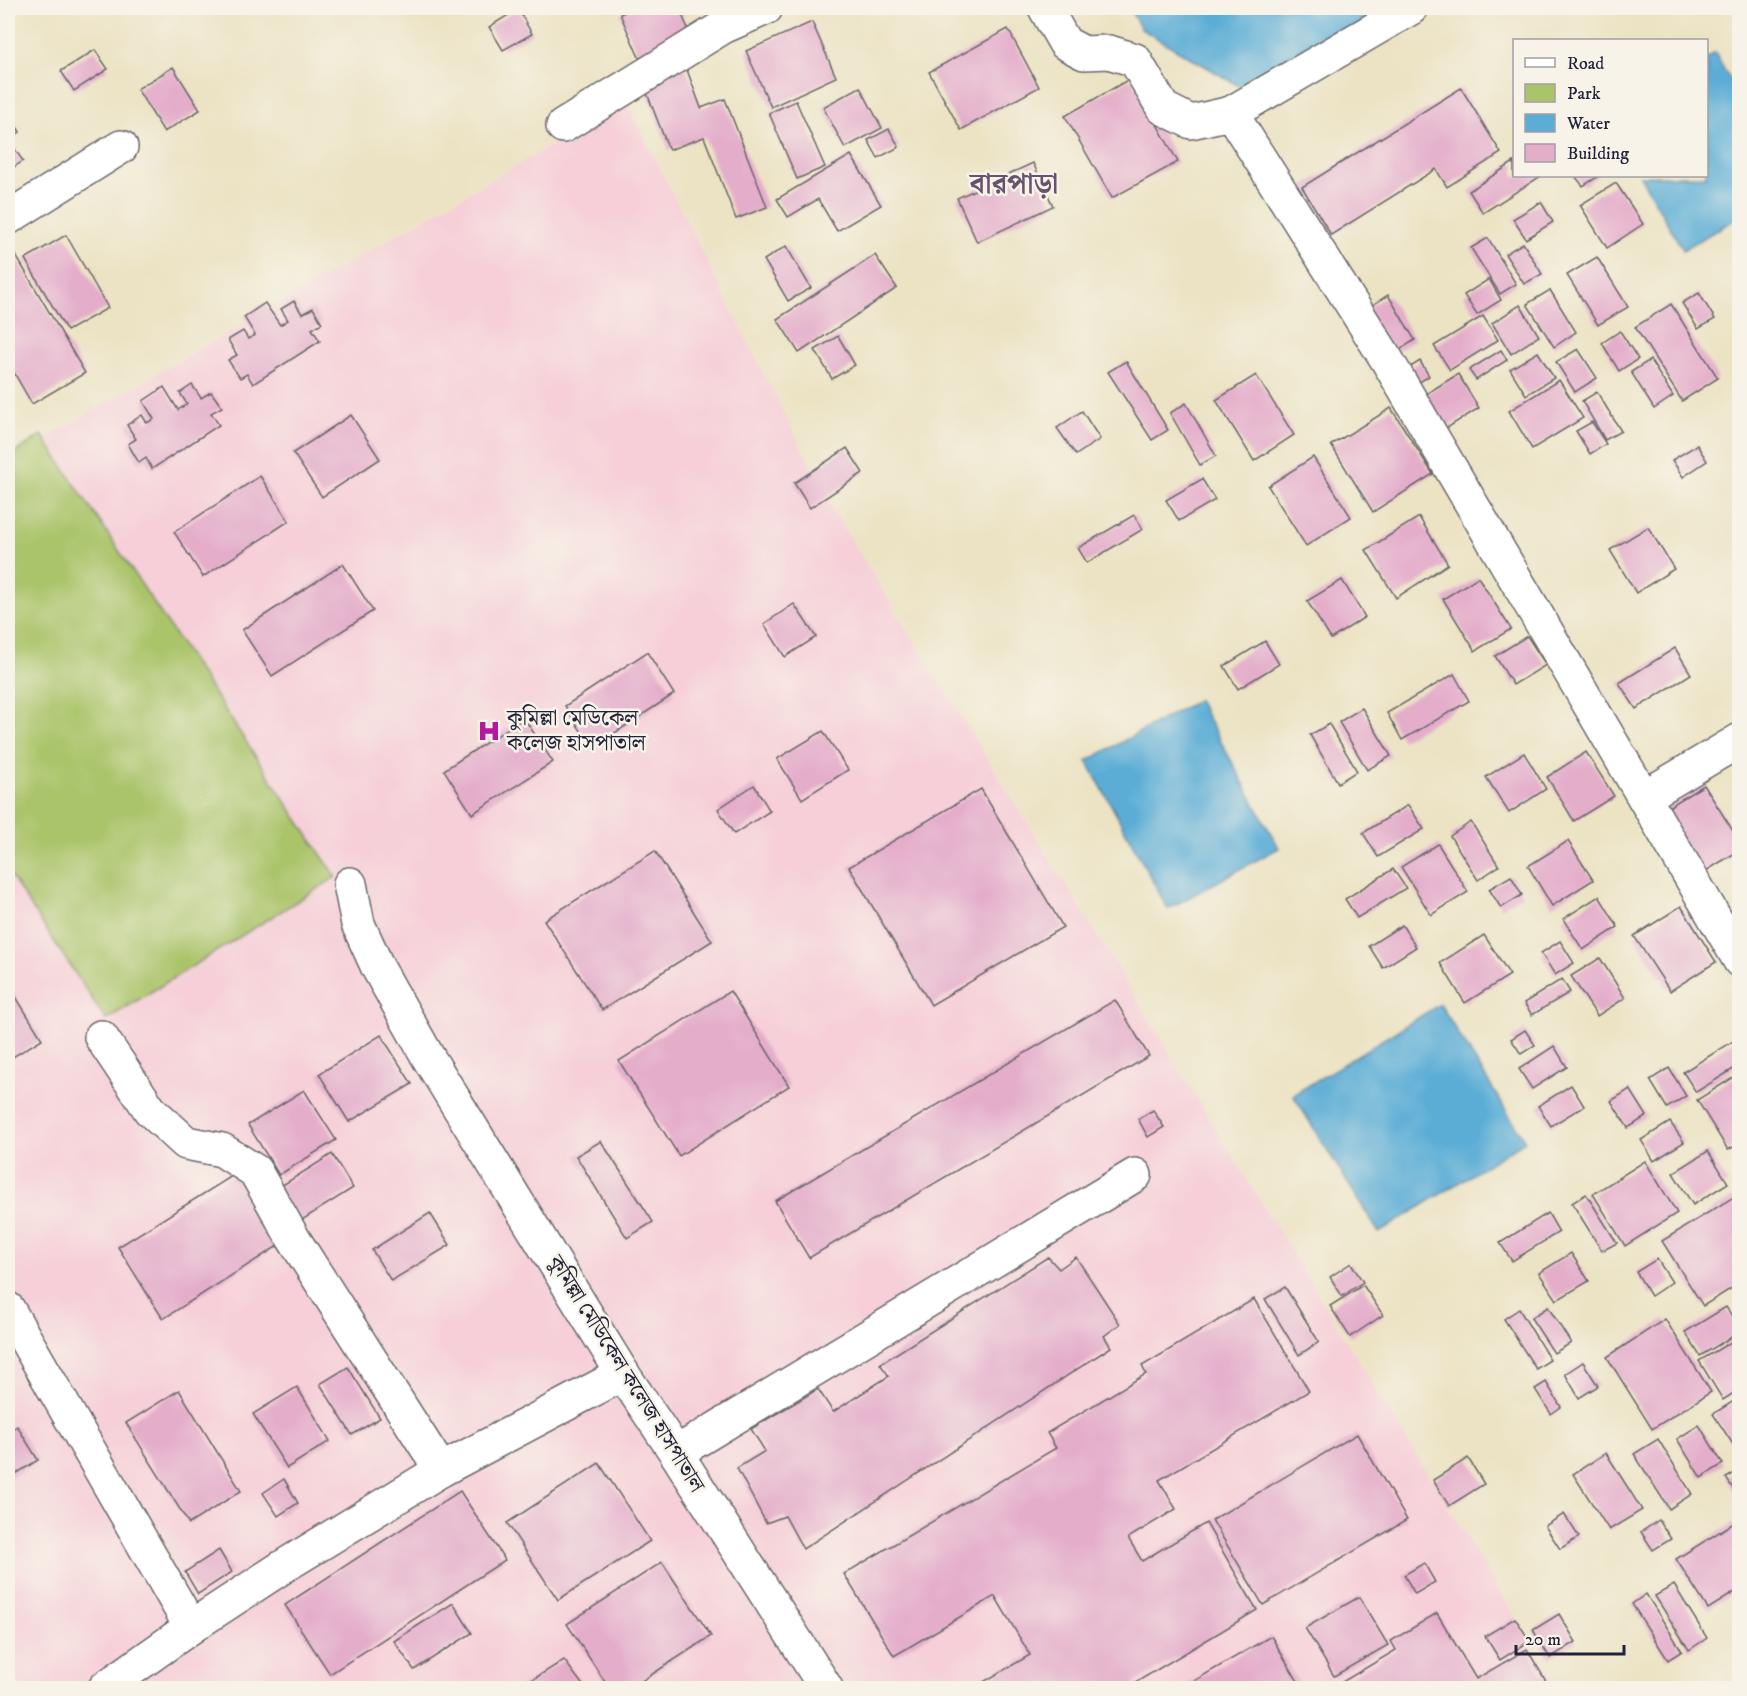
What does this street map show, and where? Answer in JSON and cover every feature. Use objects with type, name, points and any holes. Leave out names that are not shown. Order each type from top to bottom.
[{"type":"street","points":[[563,126],[723,27],[766,8]]},
{"type":"street","points":[[1046,8],[1065,43],[1084,53],[1109,52],[1135,60],[1163,108],[1191,122],[1231,113],[1411,8]]},
{"type":"street","points":[[1231,113],[1387,360],[1740,961]]},
{"type":"street","points":[[8,218],[121,147]]},
{"type":"street","points":[[1644,797],[1740,740]]},
{"type":"street","name":"কুমিল্লা মেডিকেল কলেজ হাসপাতাল","points":[[350,884],[358,924],[378,969],[428,1057],[624,1374],[826,1689]]},
{"type":"street","points":[[102,1036],[150,1110],[186,1143],[222,1150],[255,1171],[293,1238],[441,1470]]},
{"type":"street","points":[[676,1453],[1136,1175]]},
{"type":"street","points":[[8,1309],[191,1628]]},
{"type":"street","points":[[105,1689],[284,1566],[441,1470],[624,1374]]},
{"type":"shaded area","name":"কুমিল্লা মেডিকেল কলেজ হাসপাতাল","points":[[626,102],[835,514],[1105,948],[1559,1688],[21,1688],[8,1658],[8,460]]},
{"type":"green space","points":[[42,435],[336,877],[106,1020],[8,872],[8,457]]},
{"type":"water","points":[[1129,8],[1417,8],[1272,105],[1141,29]]},
{"type":"water","points":[[1715,53],[1739,96],[1739,217],[1683,250],[1641,177],[1708,177],[1708,57]]},
{"type":"water","points":[[1198,700],[1279,848],[1168,909],[1087,761]]},
{"type":"water","points":[[1440,1004],[1525,1141],[1379,1233],[1293,1095]]},
{"type":"building","points":[[635,8],[699,8],[682,15],[694,42],[642,64],[620,14]]},
{"type":"building","points":[[518,9],[532,34],[503,50],[489,27]]},
{"type":"building","points":[[812,22],[836,77],[771,107],[746,51]]},
{"type":"building","points":[[1008,29],[1039,87],[961,130],[929,72]]},
{"type":"building","points":[[95,50],[108,69],[74,91],[61,71]]},
{"type":"building","points":[[173,67],[200,110],[164,132],[137,89]]},
{"type":"building","points":[[686,67],[701,108],[725,99],[767,207],[736,219],[704,137],[669,150],[643,83]]},
{"type":"building","points":[[1131,78],[1178,162],[1112,198],[1065,116]]},
{"type":"building","points":[[860,87],[882,128],[845,148],[823,107]]},
{"type":"building","points":[[1461,88],[1501,153],[1447,187],[1436,169],[1331,235],[1302,187]]},
{"type":"building","points":[[796,101],[825,167],[797,179],[769,113]]},
{"type":"building","points":[[8,113],[20,132],[8,140]]},
{"type":"building","points":[[889,129],[899,147],[878,158],[868,140]]},
{"type":"building","points":[[12,145],[23,161],[8,171],[8,148]]},
{"type":"building","points":[[851,155],[881,205],[837,231],[818,199],[788,217],[777,199]]},
{"type":"building","points":[[1033,163],[1053,206],[977,242],[957,198]]},
{"type":"building","points":[[1513,163],[1513,177],[1539,177],[1483,213],[1469,191]]},
{"type":"building","points":[[1576,177],[1597,177],[1583,186]]},
{"type":"building","points":[[1616,183],[1643,224],[1607,248],[1580,205]]},
{"type":"building","points":[[1541,202],[1553,222],[1526,239],[1513,219]]},
{"type":"building","points":[[66,235],[108,308],[67,331],[25,259]]},
{"type":"building","points":[[1488,238],[1516,284],[1500,294],[1471,248]]},
{"type":"building","points":[[8,242],[85,373],[32,404],[8,362]]},
{"type":"building","points":[[1523,243],[1542,274],[1524,284],[1505,254]]},
{"type":"building","points":[[786,246],[811,288],[788,301],[764,260]]},
{"type":"building","points":[[875,255],[897,288],[799,353],[777,319]]},
{"type":"building","points":[[1597,257],[1628,307],[1598,325],[1567,275]]},
{"type":"building","points":[[1489,279],[1501,300],[1477,315],[1464,295]]},
{"type":"building","points":[[1550,290],[1576,332],[1554,347],[1527,304]]},
{"type":"building","points":[[1699,293],[1715,319],[1698,329],[1682,303]]},
{"type":"building","points":[[1388,295],[1415,340],[1393,354],[1365,310]]},
{"type":"building","points":[[294,301],[302,314],[313,308],[322,323],[312,329],[320,341],[253,384],[247,374],[240,378],[228,360],[237,355],[228,340],[243,331],[248,339],[255,335],[244,317],[265,303],[280,325],[288,320],[281,309]]},
{"type":"building","points":[[1671,304],[1718,378],[1682,401],[1635,327]]},
{"type":"building","points":[[1520,305],[1539,336],[1511,354],[1492,323]]},
{"type":"building","points":[[1483,316],[1498,340],[1450,370],[1434,346]]},
{"type":"building","points":[[1620,331],[1638,359],[1619,371],[1602,343]]},
{"type":"building","points":[[838,336],[855,365],[832,379],[815,350]]},
{"type":"building","points":[[1578,349],[1597,378],[1575,392],[1556,362]]},
{"type":"building","points":[[1501,350],[1507,360],[1476,380],[1469,370]]},
{"type":"building","points":[[1538,352],[1554,378],[1526,395],[1510,369]]},
{"type":"building","points":[[1650,360],[1673,396],[1654,409],[1631,372]]},
{"type":"building","points":[[1126,361],[1168,430],[1152,440],[1108,372]]},
{"type":"building","points":[[1420,361],[1429,376],[1410,388],[1401,373]]},
{"type":"building","points":[[1458,374],[1479,408],[1442,431],[1421,397]]},
{"type":"building","points":[[1256,375],[1294,435],[1254,461],[1216,400]]},
{"type":"building","points":[[1559,380],[1583,418],[1532,449],[1509,411]]},
{"type":"building","points":[[192,385],[201,398],[211,392],[222,407],[211,413],[219,425],[152,469],[146,458],[139,463],[128,444],[136,439],[127,425],[142,415],[147,423],[154,419],[143,401],[164,387],[178,410],[187,404],[180,393]]},
{"type":"building","points":[[1597,392],[1621,431],[1605,440],[1582,401]]},
{"type":"building","points":[[1186,403],[1216,456],[1200,465],[1170,413]]},
{"type":"building","points":[[1391,408],[1433,474],[1373,512],[1331,445]]},
{"type":"building","points":[[1082,411],[1100,439],[1076,455],[1057,428]]},
{"type":"building","points":[[351,415],[380,459],[322,497],[293,453]]},
{"type":"building","points":[[1592,422],[1606,444],[1590,454],[1576,431]]},
{"type":"building","points":[[1697,445],[1707,461],[1683,477],[1672,460]]},
{"type":"building","points":[[847,448],[863,473],[810,508],[794,483]]},
{"type":"building","points":[[1313,457],[1351,517],[1306,546],[1268,486]]},
{"type":"building","points":[[260,476],[289,521],[203,577],[174,532]]},
{"type":"building","points":[[1202,479],[1215,500],[1179,521],[1166,500]]},
{"type":"building","points":[[1134,515],[1143,529],[1087,563],[1078,548]]},
{"type":"building","points":[[1419,517],[1448,564],[1396,598],[1366,550]]},
{"type":"building","points":[[1648,527],[1674,569],[1636,593],[1610,550]]},
{"type":"building","points":[[343,564],[373,611],[272,676],[242,630]]},
{"type":"building","points":[[1478,577],[1511,629],[1475,651],[1443,599]]},
{"type":"building","points":[[1342,580],[1365,617],[1331,639],[1307,601]]},
{"type":"building","points":[[794,604],[816,637],[785,657],[764,624]]},
{"type":"building","points":[[1527,636],[1546,665],[1513,685],[1495,656]]},
{"type":"building","points":[[1265,641],[1279,664],[1238,689],[1224,666]]},
{"type":"building","points":[[1675,648],[1691,674],[1636,709],[1619,683]]},
{"type":"building","points":[[647,652],[674,694],[592,748],[565,706]]},
{"type":"building","points":[[1454,674],[1469,701],[1402,740],[1387,713]]},
{"type":"building","points":[[1362,708],[1391,756],[1367,770],[1339,722]]},
{"type":"building","points":[[524,718],[553,762],[472,814],[444,770]]},
{"type":"building","points":[[1329,724],[1357,771],[1338,783],[1310,735]]},
{"type":"building","points":[[823,731],[848,770],[802,799],[777,759]]},
{"type":"building","points":[[1586,752],[1614,796],[1574,821],[1547,777]]},
{"type":"building","points":[[1524,753],[1546,789],[1509,813],[1486,777]]},
{"type":"building","points":[[754,785],[770,811],[734,834],[718,809]]},
{"type":"building","points":[[1704,785],[1740,842],[1740,850],[1701,874],[1662,811]]},
{"type":"building","points":[[981,789],[1063,927],[931,1005],[849,867]]},
{"type":"building","points":[[1408,805],[1424,829],[1378,857],[1363,833]]},
{"type":"building","points":[[1471,822],[1499,866],[1478,880],[1450,836]]},
{"type":"building","points":[[1568,841],[1593,880],[1552,906],[1528,866]]},
{"type":"building","points":[[1438,844],[1468,892],[1431,915],[1401,867]]},
{"type":"building","points":[[655,851],[712,941],[602,1010],[544,920]]},
{"type":"building","points":[[1393,869],[1406,888],[1357,918],[1345,899]]},
{"type":"building","points":[[1511,876],[1522,895],[1501,908],[1489,889]]},
{"type":"building","points":[[1599,896],[1618,927],[1583,950],[1563,919]]},
{"type":"building","points":[[1681,906],[1716,962],[1670,991],[1634,936]]},
{"type":"building","points":[[1402,925],[1416,947],[1383,968],[1369,946]]},
{"type":"building","points":[[1484,935],[1510,975],[1465,1003],[1440,963]]},
{"type":"building","points":[[1560,941],[1574,963],[1555,975],[1541,953]]},
{"type":"building","points":[[1600,958],[1625,998],[1597,1016],[1571,976]]},
{"type":"building","points":[[1562,979],[1570,992],[1532,1015],[1524,1003]]},
{"type":"building","points":[[8,984],[42,1039],[8,1060]]},
{"type":"building","points":[[730,991],[789,1086],[679,1156],[619,1061]]},
{"type":"building","points":[[1115,1000],[1149,1056],[809,1258],[775,1201]]},
{"type":"building","points":[[1525,1030],[1535,1045],[1521,1054],[1511,1039]]},
{"type":"building","points":[[381,1035],[412,1084],[349,1122],[319,1074]]},
{"type":"building","points":[[1740,1037],[1740,1065],[1696,1092],[1683,1072]]},
{"type":"building","points":[[1554,1046],[1567,1067],[1532,1089],[1519,1069]]},
{"type":"building","points":[[1669,1068],[1686,1096],[1667,1108],[1650,1080]]},
{"type":"building","points":[[1734,1077],[1740,1086],[1740,1143],[1728,1150],[1697,1100]]},
{"type":"building","points":[[1571,1085],[1584,1106],[1551,1126],[1538,1106]]},
{"type":"building","points":[[1630,1089],[1647,1116],[1628,1128],[1611,1101]]},
{"type":"building","points":[[304,1090],[336,1140],[279,1175],[248,1125]]},
{"type":"building","points":[[1153,1110],[1164,1127],[1148,1137],[1138,1119]]},
{"type":"building","points":[[1670,1122],[1684,1142],[1654,1161],[1641,1140]]},
{"type":"building","points":[[601,1141],[653,1222],[627,1238],[576,1156]]},
{"type":"building","points":[[1708,1151],[1728,1183],[1693,1205],[1673,1173]]},
{"type":"building","points":[[332,1154],[353,1188],[294,1225],[273,1191]]},
{"type":"building","points":[[1645,1161],[1677,1213],[1625,1246],[1593,1194]]},
{"type":"building","points":[[240,1171],[284,1242],[163,1319],[118,1247]]},
{"type":"building","points":[[1740,1193],[1740,1283],[1703,1306],[1662,1241]]},
{"type":"building","points":[[1586,1194],[1617,1243],[1602,1251],[1572,1203]]},
{"type":"building","points":[[430,1213],[450,1245],[391,1281],[372,1250]]},
{"type":"building","points":[[1548,1213],[1559,1232],[1512,1261],[1500,1243]]},
{"type":"building","points":[[1571,1253],[1589,1281],[1557,1300],[1539,1273]]},
{"type":"building","points":[[1048,1257],[1059,1269],[1076,1257],[1120,1324],[1104,1336],[1111,1347],[803,1549],[785,1516],[766,1523],[737,1468],[765,1451],[751,1429],[818,1389],[833,1412],[889,1376],[880,1364]]},
{"type":"building","points":[[1657,1259],[1672,1282],[1651,1296],[1636,1272]]},
{"type":"building","points":[[1351,1263],[1363,1282],[1342,1296],[1330,1277]]},
{"type":"building","points":[[1363,1285],[1383,1315],[1350,1337],[1330,1306]]},
{"type":"building","points":[[1285,1287],[1319,1342],[1299,1355],[1265,1299]]},
{"type":"building","points":[[1254,1299],[1309,1391],[1159,1480],[1176,1509],[1128,1538],[1142,1561],[1206,1523],[1257,1610],[1133,1684],[1136,1688],[973,1688],[1030,1655],[995,1596],[894,1656],[844,1574],[1056,1448],[1047,1433],[1146,1374],[1142,1366]]},
{"type":"building","points":[[1548,1307],[1571,1343],[1554,1353],[1531,1318]]},
{"type":"building","points":[[1726,1307],[1740,1328],[1740,1332],[1700,1356],[1685,1332]]},
{"type":"building","points":[[1519,1309],[1550,1360],[1536,1369],[1504,1319]]},
{"type":"building","points":[[1665,1319],[1711,1392],[1652,1429],[1607,1357]]},
{"type":"building","points":[[1734,1340],[1740,1349],[1740,1389],[1723,1400],[1699,1361]]},
{"type":"building","points":[[1583,1362],[1598,1386],[1579,1398],[1565,1374]]},
{"type":"building","points":[[348,1367],[380,1418],[352,1435],[320,1384]]},
{"type":"building","points":[[1546,1382],[1561,1407],[1551,1414],[1535,1389]]},
{"type":"building","points":[[297,1387],[330,1441],[287,1468],[253,1414]]},
{"type":"building","points":[[179,1390],[241,1491],[189,1524],[126,1423]]},
{"type":"building","points":[[1740,1397],[1740,1455],[1713,1414]]},
{"type":"building","points":[[1699,1425],[1723,1464],[1701,1478],[1677,1439]]},
{"type":"building","points":[[17,1426],[38,1460],[8,1479],[8,1432]]},
{"type":"building","points":[[1357,1434],[1407,1520],[1263,1605],[1212,1520]]},
{"type":"building","points":[[1658,1439],[1692,1494],[1669,1509],[1634,1454]]},
{"type":"building","points":[[1606,1453],[1642,1510],[1609,1530],[1573,1474]]},
{"type":"building","points":[[1468,1458],[1484,1484],[1449,1506],[1433,1480]]},
{"type":"building","points":[[599,1463],[650,1541],[558,1600],[507,1523]]},
{"type":"building","points":[[1740,1470],[1740,1499],[1726,1478]]},
{"type":"building","points":[[284,1479],[298,1503],[278,1516],[263,1493]]},
{"type":"building","points":[[460,1491],[505,1560],[330,1674],[285,1605]]},
{"type":"building","points":[[1564,1514],[1579,1537],[1560,1549],[1545,1526]]},
{"type":"building","points":[[1740,1519],[1740,1589],[1708,1609],[1676,1559]]},
{"type":"building","points":[[1659,1520],[1671,1539],[1653,1550],[1641,1532]]},
{"type":"building","points":[[219,1550],[232,1572],[198,1594],[185,1572]]},
{"type":"building","points":[[662,1562],[711,1636],[631,1688],[609,1688],[567,1624]]},
{"type":"building","points":[[1424,1563],[1435,1582],[1415,1594],[1404,1575]]},
{"type":"building","points":[[1674,1585],[1707,1638],[1689,1650],[1655,1596]]},
{"type":"building","points":[[1646,1594],[1682,1651],[1668,1660],[1632,1604]]},
{"type":"building","points":[[1359,1597],[1388,1645],[1334,1676],[1305,1628]]},
{"type":"building","points":[[453,1603],[472,1633],[414,1670],[394,1641]]},
{"type":"building","points":[[1437,1613],[1476,1679],[1527,1649],[1550,1688],[1332,1688],[1396,1650],[1391,1641]]},
{"type":"building","points":[[1559,1614],[1576,1642],[1550,1658],[1533,1630]]},
{"type":"building","points":[[1515,1618],[1530,1641],[1500,1660],[1485,1636]]},
{"type":"building","points":[[1271,1636],[1302,1688],[1182,1688]]},
{"type":"building","points":[[564,1660],[585,1688],[519,1688]]},
{"type":"place","name":"কুমিল্লা মেডিকেল কলেজ হাসপাতাল","points":[[489,731]]},
{"type":"district","name":"বারপাড়া","points":[[1014,184]]}]
